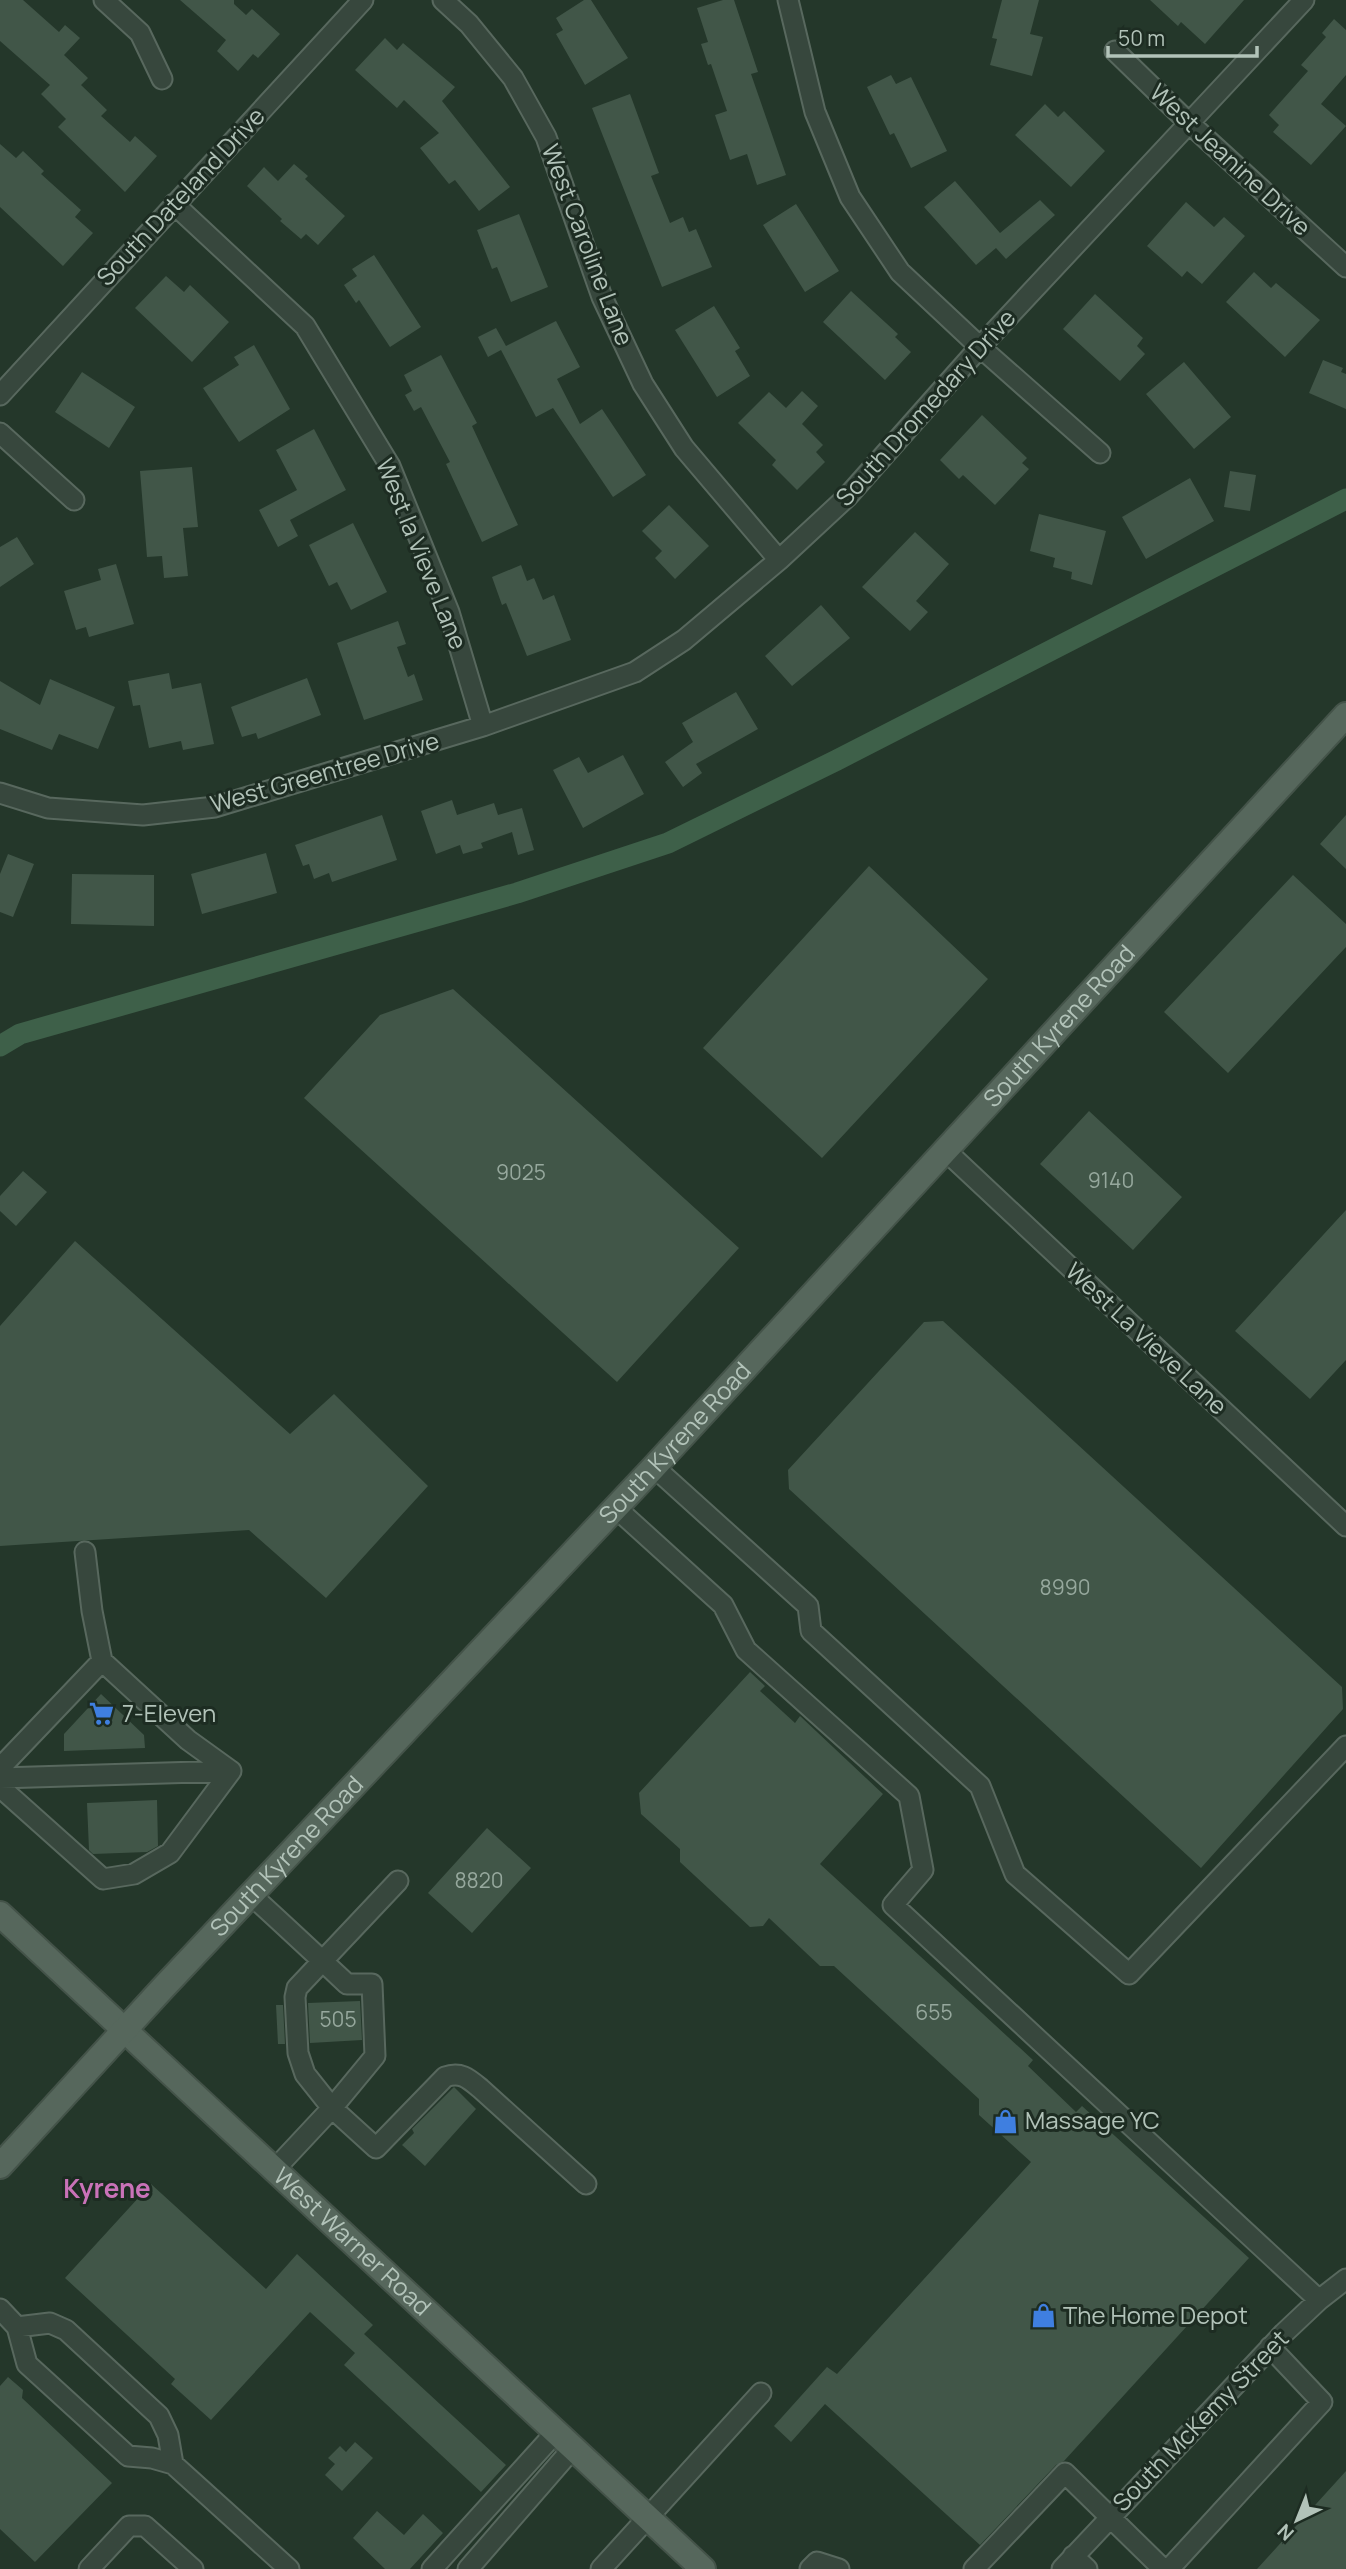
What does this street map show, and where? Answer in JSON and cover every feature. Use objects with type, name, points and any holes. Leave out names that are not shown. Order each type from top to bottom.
[{"type":"main road","name":"South Kyrene Road","points":[[0,2166],[125,2029],[616,1508],[1346,715]]},
{"type":"main road","name":"West Warner Road","points":[[0,1914],[703,2569]]},
{"type":"street","points":[[104,0],[140,33],[162,79]]},
{"type":"street","name":"South Dateland Drive","points":[[0,395],[363,0]]},
{"type":"street","name":"West Caroline Lane","points":[[443,0],[469,23],[513,78],[546,137],[602,297],[643,384],[684,448],[779,559]]},
{"type":"street","points":[[788,0],[815,112],[850,197],[900,272],[1100,453]]},
{"type":"street","name":"South Dromedary Drive","points":[[483,726],[635,672],[684,640],[779,559],[847,497],[980,347],[1304,0]]},
{"type":"street","name":"West Jeanine Drive","points":[[1115,51],[1346,267]]},
{"type":"street","name":"West la Vieve Lane","points":[[174,204],[305,326],[390,466],[449,612],[483,726]]},
{"type":"street","points":[[0,433],[74,500]]},
{"type":"street","name":"West Greentree Drive","points":[[0,793],[48,808],[143,815],[215,807],[483,726]]},
{"type":"street","name":"West La Vieve Lane","points":[[946,1152],[1344,1519]]},
{"type":"street","points":[[654,1467],[808,1606],[811,1631],[980,1787],[1015,1874],[1129,1974],[1346,1746]]},
{"type":"street","points":[[616,1508],[723,1605],[746,1650],[909,1796],[923,1870],[893,1905],[1319,2300]]},
{"type":"street","points":[[85,1552],[92,1611],[102,1661],[188,1740],[231,1771]]},
{"type":"street","points":[[0,1768],[102,1661]]},
{"type":"street","points":[[0,1778],[231,1771]]},
{"type":"street","points":[[0,1787],[103,1879],[134,1874],[170,1853],[231,1771]]},
{"type":"street","points":[[398,1881],[297,1988],[295,1997],[298,2053],[304,2074],[332,2108],[376,2148],[445,2077],[454,2074],[464,2076],[586,2184]]},
{"type":"street","points":[[251,1895],[347,1984],[372,1984],[375,2056],[332,2108],[275,2169]]},
{"type":"street","name":"South McKemy Street","points":[[1074,2565],[1110,2516],[1270,2347],[1319,2300],[1346,2279]]},
{"type":"street","points":[[0,2309],[17,2326],[27,2364],[128,2456],[152,2458],[173,2464],[289,2569]]},
{"type":"street","points":[[17,2326],[50,2323],[66,2330],[159,2416],[169,2435],[173,2464]]},
{"type":"street","points":[[1169,2569],[1322,2402],[1270,2347]]},
{"type":"street","points":[[601,2569],[761,2393]]},
{"type":"street","points":[[432,2569],[564,2440]]},
{"type":"street","points":[[468,2569],[564,2440]]},
{"type":"street","points":[[974,2569],[1065,2473],[1163,2569]]},
{"type":"street","points":[[97,2566],[128,2526],[145,2526],[192,2569]]},
{"type":"street","points":[[810,2569],[817,2562],[839,2569]]},
{"type":"building","points":[[0,0],[23,0],[59,32],[65,25],[80,38],[64,55],[88,78],[81,85],[107,110],[101,116],[130,142],[135,136],[157,156],[125,192],[58,127],[66,119],[41,94],[50,85],[0,41]]},
{"type":"building","points":[[180,0],[234,0],[234,4],[246,15],[252,9],[280,34],[258,58],[253,54],[238,71],[217,51],[226,40]]},
{"type":"building","points":[[584,0],[591,0],[628,58],[585,85],[556,34],[563,30],[556,18]]},
{"type":"building","points":[[723,0],[734,0],[758,72],[751,74],[786,175],[757,185],[747,154],[730,160],[715,115],[727,111],[701,44],[708,42],[697,8]]},
{"type":"building","points":[[1002,0],[1039,0],[1030,34],[1043,37],[1032,76],[990,65],[997,39],[992,38]]},
{"type":"building","points":[[1150,0],[1244,0],[1205,44],[1181,22],[1178,26]]},
{"type":"building","points":[[1334,19],[1346,30],[1346,75],[1321,104],[1346,126],[1311,165],[1273,132],[1279,125],[1269,115],[1308,71],[1301,65],[1326,37],[1322,33]]},
{"type":"building","points":[[385,38],[397,50],[403,43],[455,87],[442,101],[510,187],[479,211],[455,180],[449,184],[420,148],[439,133],[404,100],[397,108],[355,70]]},
{"type":"building","points":[[891,75],[896,84],[911,77],[947,151],[911,168],[894,133],[890,135],[867,87]]},
{"type":"building","points":[[630,94],[659,173],[651,176],[670,223],[683,217],[689,232],[696,229],[712,267],[662,287],[592,108]]},
{"type":"building","points":[[1045,104],[1058,117],[1064,111],[1105,151],[1071,187],[1015,135]]},
{"type":"building","points":[[0,144],[16,158],[23,151],[44,171],[41,174],[81,210],[75,217],[93,233],[63,266],[0,207]]},
{"type":"building","points":[[294,164],[308,176],[305,179],[345,216],[318,245],[306,234],[301,239],[247,186],[264,167],[278,181]]},
{"type":"building","points":[[955,181],[1000,233],[1040,200],[1055,215],[1006,259],[996,248],[976,265],[924,207]]},
{"type":"building","points":[[1186,202],[1214,227],[1224,217],[1245,236],[1202,284],[1187,271],[1182,277],[1147,246]]},
{"type":"building","points":[[796,204],[839,271],[805,292],[763,225]]},
{"type":"building","points":[[519,214],[548,287],[511,302],[497,267],[492,269],[477,230]]},
{"type":"building","points":[[374,255],[421,327],[390,347],[359,300],[356,303],[344,285],[357,276],[352,269]]},
{"type":"building","points":[[1254,272],[1271,288],[1276,283],[1320,320],[1285,357],[1226,302]]},
{"type":"building","points":[[166,276],[184,292],[190,285],[229,322],[192,362],[135,308]]},
{"type":"building","points":[[851,291],[898,334],[895,337],[911,352],[885,380],[823,322]]},
{"type":"building","points":[[1095,294],[1143,338],[1137,346],[1145,354],[1120,381],[1063,329]]},
{"type":"building","points":[[714,306],[740,348],[735,351],[750,376],[717,397],[675,330]]},
{"type":"building","points":[[556,321],[580,367],[557,379],[580,424],[602,409],[646,475],[613,497],[553,408],[536,417],[501,350],[488,357],[478,337],[496,328],[506,346]]},
{"type":"building","points":[[254,345],[290,409],[239,442],[203,388],[239,365],[234,357]]},
{"type":"building","points":[[441,355],[477,423],[472,426],[518,525],[482,542],[446,464],[450,462],[421,407],[414,411],[405,395],[412,391],[404,375]]},
{"type":"building","points":[[1323,360],[1343,368],[1341,372],[1346,374],[1346,409],[1309,393]]},
{"type":"building","points":[[1184,362],[1231,417],[1194,449],[1146,394]]},
{"type":"building","points":[[82,372],[135,407],[109,448],[55,412]]},
{"type":"building","points":[[802,391],[818,406],[802,424],[823,445],[816,452],[825,462],[797,490],[772,465],[776,460],[738,423],[769,392],[786,408]]},
{"type":"building","points":[[982,415],[1027,458],[1022,463],[1029,469],[995,505],[963,475],[959,479],[940,460]]},
{"type":"building","points":[[314,429],[346,490],[290,520],[298,536],[278,547],[259,510],[297,490],[276,450]]},
{"type":"building","points":[[192,467],[198,527],[183,528],[188,576],[164,578],[162,556],[147,557],[140,471]]},
{"type":"building","points":[[1230,471],[1256,475],[1250,511],[1224,507]]},
{"type":"building","points":[[1190,478],[1214,521],[1146,559],[1122,517]]},
{"type":"building","points":[[669,505],[709,546],[675,579],[655,558],[662,551],[642,531]]},
{"type":"building","points":[[1039,514],[1106,531],[1092,585],[1071,579],[1072,572],[1053,567],[1055,558],[1030,551]]},
{"type":"building","points":[[353,523],[387,592],[351,610],[337,582],[329,586],[309,545]]},
{"type":"building","points":[[915,532],[949,564],[916,601],[928,612],[910,631],[862,587]]},
{"type":"building","points":[[17,537],[34,564],[0,587],[0,547]]},
{"type":"building","points":[[116,564],[134,624],[89,637],[86,627],[76,630],[64,591],[101,580],[98,569]]},
{"type":"building","points":[[521,565],[527,581],[534,578],[543,600],[554,595],[571,640],[527,656],[506,603],[502,605],[492,577]]},
{"type":"building","points":[[821,605],[850,638],[792,686],[765,656]]},
{"type":"building","points":[[398,621],[406,644],[397,647],[408,677],[414,674],[423,700],[364,720],[337,643]]},
{"type":"building","points":[[169,673],[172,689],[201,683],[214,744],[183,750],[181,741],[149,748],[140,705],[133,706],[128,681]]},
{"type":"building","points":[[307,678],[321,715],[258,739],[256,733],[242,737],[231,707]]},
{"type":"building","points":[[50,679],[115,707],[98,749],[59,734],[52,750],[0,729],[0,681],[40,705]]},
{"type":"building","points":[[736,692],[758,729],[696,764],[702,773],[683,787],[665,762],[693,742],[682,723]]},
{"type":"building","points":[[623,755],[644,794],[583,828],[553,770],[579,757],[588,773]]},
{"type":"building","points":[[452,800],[457,815],[494,803],[498,815],[522,808],[534,850],[518,855],[512,832],[481,843],[483,848],[463,854],[460,845],[436,854],[421,811]]},
{"type":"building","points":[[382,815],[397,860],[332,882],[329,873],[314,879],[309,864],[303,866],[295,845]]},
{"type":"building","points":[[1346,815],[1346,869],[1320,844]]},
{"type":"building","points":[[266,853],[277,893],[202,914],[191,874]]},
{"type":"building","points":[[8,854],[34,864],[13,917],[0,912],[0,874]]},
{"type":"building","points":[[869,866],[988,979],[822,1158],[703,1048]]},
{"type":"building","points":[[72,874],[154,875],[154,926],[71,924]]},
{"type":"building","points":[[1293,875],[1346,924],[1346,947],[1228,1073],[1164,1012]]},
{"type":"building","points":[[453,989],[739,1248],[617,1382],[304,1098],[380,1015]]},
{"type":"building","points":[[1089,1111],[1182,1197],[1133,1250],[1040,1164]]},
{"type":"building","points":[[23,1171],[47,1192],[16,1226],[0,1211],[0,1196]]},
{"type":"building","points":[[1346,1210],[1346,1360],[1310,1399],[1235,1331]]},
{"type":"building","points":[[75,1241],[290,1434],[334,1394],[428,1486],[326,1598],[249,1530],[0,1546],[0,1326]]},
{"type":"building","points":[[943,1321],[1342,1687],[1343,1709],[1201,1868],[789,1489],[788,1470],[924,1322]]},
{"type":"building","points":[[750,1672],[765,1686],[760,1691],[795,1723],[800,1716],[883,1794],[820,1864],[1033,2060],[1028,2066],[1076,2112],[1082,2106],[1249,2258],[1064,2461],[1056,2465],[980,2545],[825,2404],[791,2442],[774,2426],[827,2367],[837,2374],[1031,2162],[979,2115],[979,2099],[834,1966],[820,1966],[769,1918],[763,1926],[750,1927],[680,1862],[680,1849],[641,1814],[639,1793]]},
{"type":"building","name":"7-Eleven","points":[[101,1694],[144,1735],[145,1748],[64,1751],[64,1734]]},
{"type":"building","points":[[157,1800],[158,1846],[147,1852],[93,1854],[89,1850],[87,1803]]},
{"type":"building","points":[[487,1828],[531,1868],[472,1933],[428,1893]]},
{"type":"building","points":[[360,2001],[362,2040],[310,2043],[308,2003]]},
{"type":"building","points":[[276,2005],[283,2005],[285,2044],[278,2044]]},
{"type":"building","points":[[454,2087],[476,2109],[425,2166],[402,2145],[414,2133],[412,2129]]},
{"type":"building","points":[[151,2184],[266,2289],[297,2254],[373,2325],[364,2334],[506,2465],[481,2492],[344,2365],[355,2353],[310,2312],[211,2420],[171,2384],[175,2379],[65,2278]]},
{"type":"building","points":[[8,2377],[23,2390],[22,2398],[112,2483],[35,2562],[0,2529],[0,2386]]},
{"type":"building","points":[[355,2442],[373,2458],[342,2491],[325,2475],[335,2464],[328,2458],[340,2446],[346,2452]]},
{"type":"building","points":[[1346,2471],[1346,2569],[1257,2569]]},
{"type":"building","points":[[377,2511],[404,2535],[423,2514],[443,2533],[410,2569],[385,2569],[353,2538]]},
{"type":"waterway","points":[[0,1046],[20,1034],[517,893],[668,843],[837,760],[1346,499]]},
{"type":"place","name":"7-Eleven","points":[[102,1714]]},
{"type":"place","name":"Massage YC","points":[[1005,2121]]},
{"type":"place","name":"The Home Depot","points":[[1043,2316]]},
{"type":"district","name":"Kyrene","points":[[107,2189]]}]
